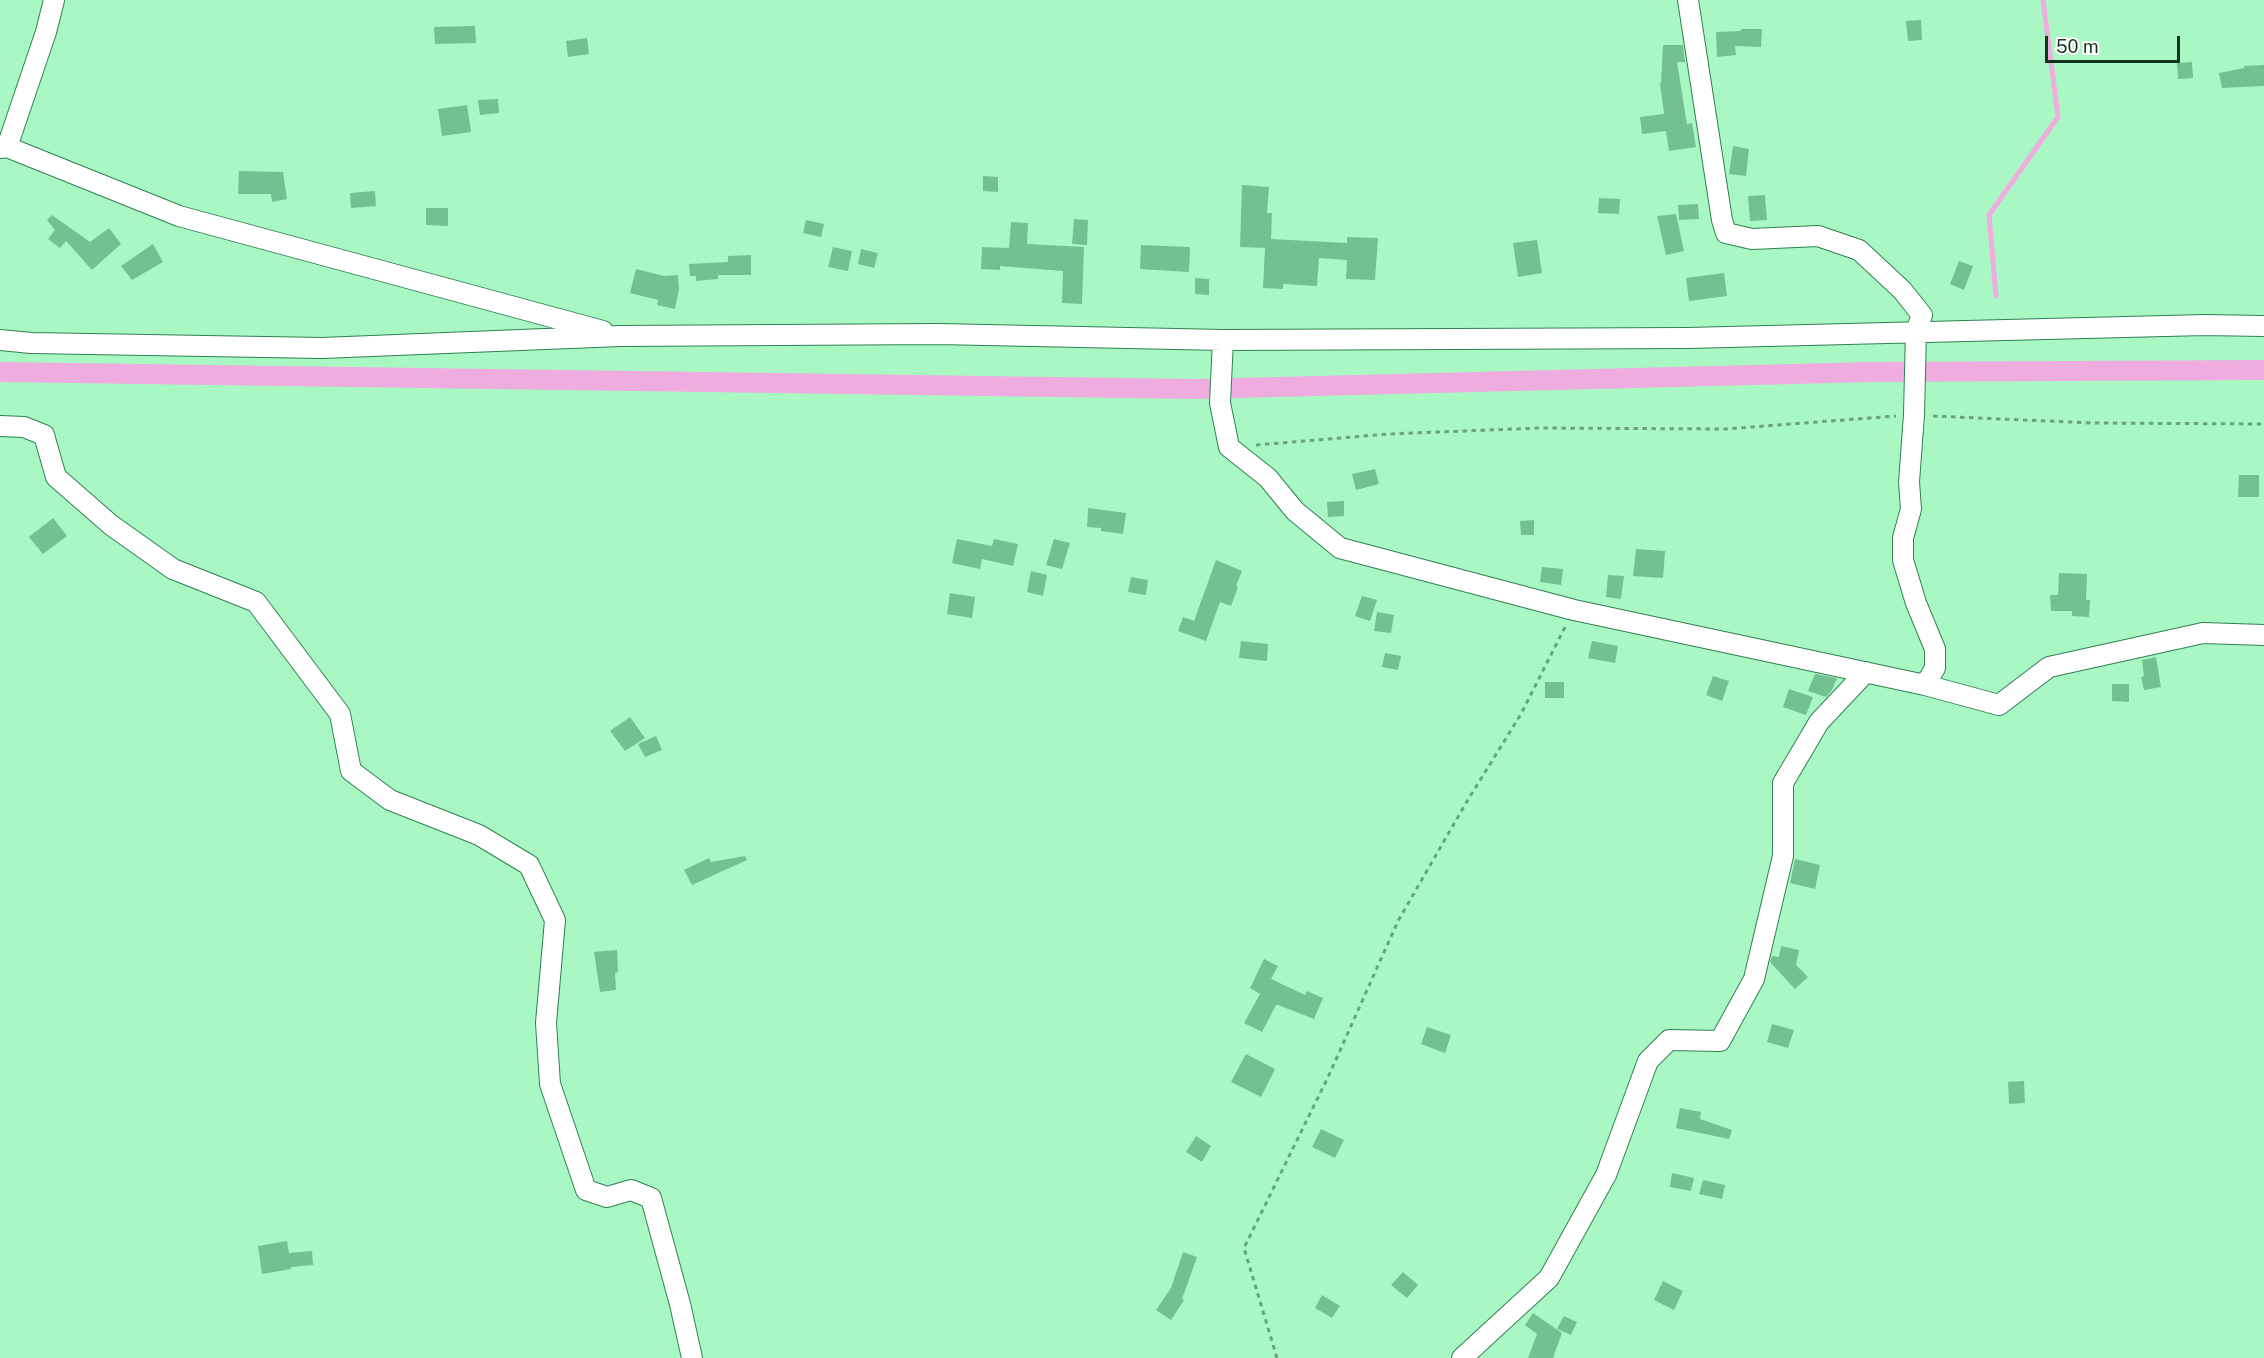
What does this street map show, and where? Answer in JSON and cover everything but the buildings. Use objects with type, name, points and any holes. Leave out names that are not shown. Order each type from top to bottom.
[{"type":"street","points":[[54,0],[46,32],[3,148],[179,216],[620,336]]},
{"type":"street","points":[[1688,0],[1722,220],[1726,233],[1752,239],[1818,236],[1859,250],[1902,290],[1922,315],[1916,332],[1914,415],[1909,482],[1911,509],[1904,538],[1903,560],[1916,603],[1935,649],[1935,668],[1925,685]]},
{"type":"street","points":[[0,340],[31,343],[322,348],[620,336],[938,334],[1222,349],[2264,326]]},
{"type":"street","points":[[1222,349],[1220,403],[1229,447],[1268,478],[1295,511],[1340,548],[1574,610],[1925,685],[1999,705],[2049,667],[2203,633],[2264,635]]},
{"type":"street","points":[[0,426],[24,427],[44,435],[56,477],[111,525],[173,569],[256,602],[340,714],[351,771],[390,800],[479,835],[529,865],[555,920],[546,1023],[550,1084],[586,1190],[607,1197],[632,1190],[651,1198],[692,1358]]},
{"type":"street","points":[[1462,1358],[1549,1278],[1606,1175],[1648,1061],[1669,1040],[1720,1041],[1754,979],[1783,856],[1783,783],[1819,722],[1866,672]]},
{"type":"path","points":[[1229,447],[1389,434],[1540,428],[1725,429],[1914,415],[2092,423],[2264,424]]},
{"type":"path","points":[[1277,1358],[1244,1248],[1329,1075],[1398,921],[1466,803],[1521,714],[1574,610]]},
{"type":"waterway","points":[[1996,296],[1989,215],[2058,117],[2043,0]]},
{"type":"waterway","points":[[0,372],[1196,389],[1872,372],[2264,370]]}]
